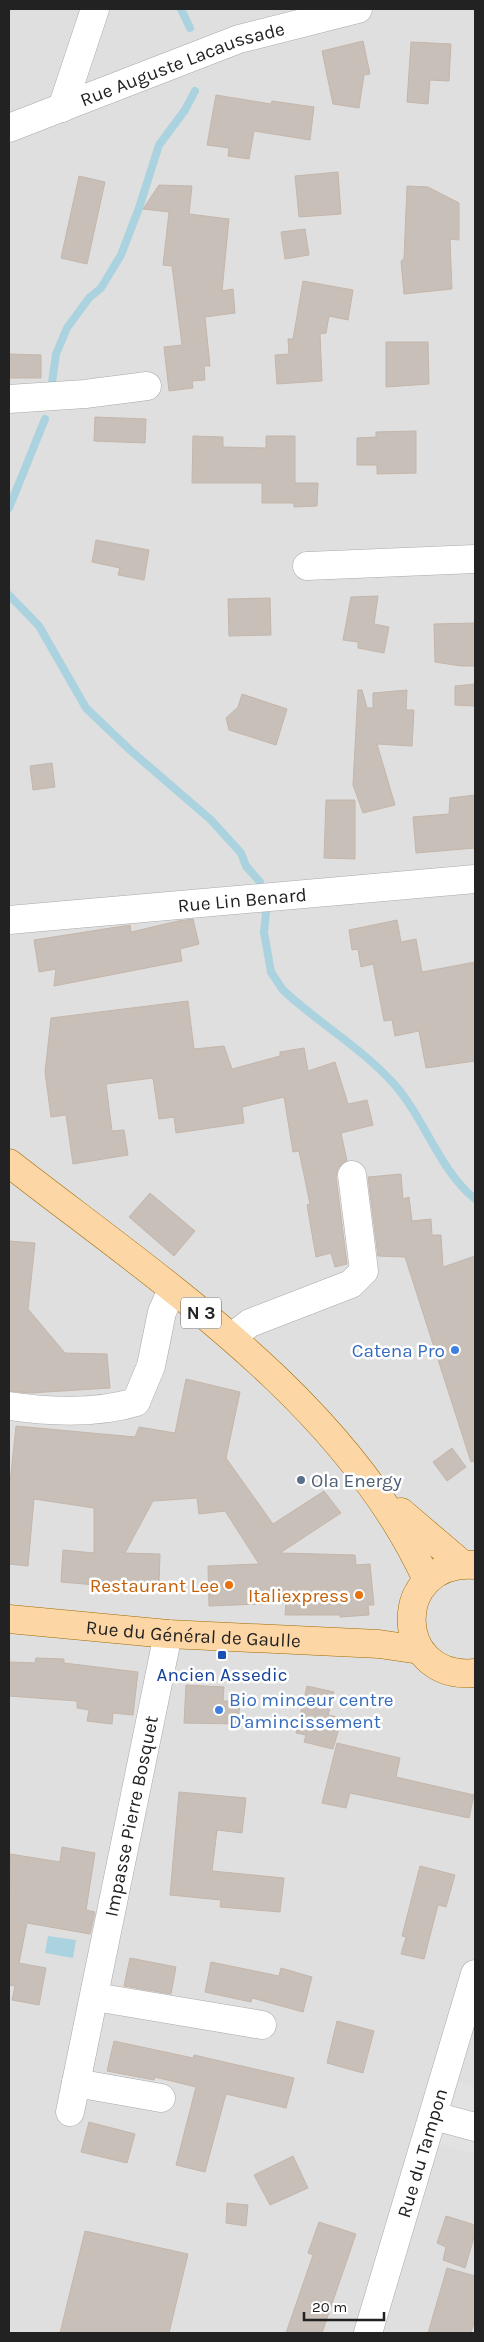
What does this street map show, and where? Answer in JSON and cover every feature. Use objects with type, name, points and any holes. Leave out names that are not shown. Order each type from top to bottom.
[{"type":"main road","name":"N 3","points":[[9,1163],[232,1336],[297,1398],[372,1486],[411,1545],[427,1580],[438,1572],[469,1564]]},
{"type":"main road","name":"N 3","points":[[372,1486],[469,1564]]},
{"type":"main road","points":[[427,1580],[417,1594],[411,1610],[416,1639],[431,1662],[446,1670],[463,1674],[475,1673]]},
{"type":"main road","name":"Rue du Général de Gaulle","points":[[9,1619],[168,1634],[379,1644],[399,1636],[416,1639]]},
{"type":"street","points":[[62,108],[95,9]]},
{"type":"street","name":"Rue Auguste Lacaussade","points":[[9,128],[239,39],[358,9]]},
{"type":"street","points":[[9,398],[85,394],[147,386]]},
{"type":"street","points":[[307,566],[475,559]]},
{"type":"street","name":"Rue Lin Benard","points":[[9,920],[475,879]]},
{"type":"street","points":[[232,1336],[250,1323],[351,1284],[364,1271],[352,1175]]},
{"type":"street","points":[[9,1406],[98,1410],[113,1409],[136,1402],[151,1366],[162,1312],[172,1290]]},
{"type":"street","name":"Impasse Pierre Bosquet","points":[[70,2112],[168,1634]]},
{"type":"street","name":"Rue du Tampon","points":[[368,2333],[475,1974]]},
{"type":"street","points":[[95,1997],[262,2025]]},
{"type":"street","points":[[76,2083],[161,2098]]},
{"type":"street","points":[[434,2116],[475,2127]]},
{"type":"shaded area","points":[[9,9],[475,9],[475,2333],[9,2333]]},
{"type":"shaded area","points":[[457,2081],[475,2086],[475,2154],[438,2143]]},
{"type":"water","points":[[48,1936],[76,1940],[73,1958],[45,1953]]},
{"type":"building","points":[[363,41],[370,74],[364,75],[359,108],[333,104],[322,51]]},
{"type":"building","points":[[411,42],[451,44],[449,81],[430,80],[428,104],[407,102]]},
{"type":"building","points":[[216,95],[271,104],[272,101],[314,107],[310,140],[254,131],[249,159],[228,156],[229,148],[207,145]]},
{"type":"building","points":[[338,172],[341,214],[299,217],[295,176]]},
{"type":"building","points":[[79,176],[105,182],[87,264],[61,258]]},
{"type":"building","points":[[159,185],[192,186],[189,214],[229,219],[222,291],[233,289],[235,313],[205,317],[210,366],[204,366],[205,380],[192,381],[193,388],[169,391],[164,347],[182,345],[172,266],[163,265],[169,212],[143,209]]},
{"type":"building","points":[[407,186],[428,187],[459,203],[459,240],[450,239],[452,289],[404,294],[401,261],[404,259]]},
{"type":"building","points":[[305,229],[309,255],[285,259],[281,232]]},
{"type":"building","points":[[303,281],[353,290],[348,320],[329,316],[326,333],[320,334],[322,381],[277,384],[275,355],[289,354],[288,339],[293,339]]},
{"type":"building","points":[[386,342],[428,342],[429,384],[386,387]]},
{"type":"building","points":[[9,354],[41,355],[41,378],[9,378]]},
{"type":"building","points":[[95,417],[146,419],[145,443],[94,441]]},
{"type":"building","points":[[416,431],[416,473],[377,474],[377,465],[357,465],[357,438],[376,437],[376,432]]},
{"type":"building","points":[[193,436],[223,437],[223,447],[266,448],[266,436],[295,436],[295,483],[318,483],[317,506],[294,507],[294,503],[262,503],[262,483],[192,483]]},
{"type":"building","points":[[96,540],[149,550],[144,580],[118,575],[120,568],[92,562]]},
{"type":"building","points":[[378,596],[374,624],[389,627],[384,653],[358,648],[358,642],[343,640],[351,597]]},
{"type":"building","points":[[270,598],[271,635],[229,636],[228,599]]},
{"type":"building","points":[[475,623],[475,666],[435,662],[434,624]]},
{"type":"building","points":[[475,684],[475,706],[455,705],[455,686]]},
{"type":"building","points":[[358,690],[362,690],[367,708],[373,708],[373,693],[407,690],[406,710],[414,710],[412,746],[377,744],[395,805],[363,813],[353,785]]},
{"type":"building","points":[[242,694],[287,709],[276,745],[229,730],[226,718],[238,707]]},
{"type":"building","points":[[52,763],[55,787],[33,790],[30,766]]},
{"type":"building","points":[[475,795],[475,848],[416,853],[413,817],[449,814],[450,798]]},
{"type":"building","points":[[326,800],[355,800],[355,859],[324,858]]},
{"type":"building","points":[[193,919],[199,944],[180,949],[182,961],[54,986],[56,969],[39,972],[34,940],[130,925],[131,932]]},
{"type":"building","points":[[397,920],[401,942],[416,939],[422,972],[475,962],[475,1061],[426,1068],[419,1031],[395,1036],[392,1020],[384,1021],[373,964],[361,967],[358,949],[352,950],[349,930]]},
{"type":"building","points":[[188,1001],[194,1049],[224,1046],[232,1069],[280,1056],[280,1052],[304,1048],[308,1071],[335,1062],[348,1104],[367,1100],[373,1125],[341,1133],[347,1161],[338,1168],[336,1177],[347,1264],[335,1267],[331,1253],[316,1257],[307,1205],[310,1204],[299,1151],[293,1152],[284,1097],[242,1107],[244,1123],[176,1133],[174,1117],[159,1119],[153,1078],[106,1084],[112,1131],[124,1130],[128,1155],[73,1164],[66,1115],[51,1117],[45,1072],[51,1018]]},
{"type":"building","points":[[401,1174],[403,1199],[409,1197],[412,1221],[431,1219],[432,1235],[441,1235],[443,1267],[475,1256],[475,1461],[471,1462],[405,1257],[378,1256],[368,1177]]},
{"type":"building","points":[[150,1193],[195,1231],[174,1256],[129,1217]]},
{"type":"building","points":[[9,1241],[35,1243],[28,1309],[65,1353],[107,1354],[110,1388],[30,1393],[9,1391]]},
{"type":"building","points":[[186,1379],[240,1392],[226,1458],[273,1524],[324,1491],[341,1513],[280,1553],[355,1555],[356,1565],[370,1564],[374,1605],[368,1605],[369,1615],[340,1617],[340,1615],[285,1615],[286,1603],[209,1606],[208,1566],[259,1564],[225,1511],[199,1514],[197,1498],[153,1501],[125,1553],[160,1554],[159,1583],[107,1582],[107,1586],[61,1582],[63,1550],[94,1553],[94,1508],[34,1499],[28,1566],[9,1564],[9,1482],[16,1426],[135,1437],[139,1427],[175,1433]]},
{"type":"building","points":[[452,1448],[466,1467],[447,1481],[433,1462]]},
{"type":"building","points":[[36,1658],[64,1659],[64,1663],[138,1672],[133,1715],[113,1713],[112,1724],[87,1721],[89,1710],[77,1708],[77,1701],[9,1696],[9,1662],[35,1663]]},
{"type":"building","points":[[186,1685],[224,1687],[223,1701],[240,1701],[238,1724],[184,1723]]},
{"type":"building","points":[[307,1686],[334,1692],[328,1715],[342,1718],[333,1749],[304,1742],[306,1735],[296,1733]]},
{"type":"building","points":[[337,1743],[400,1758],[396,1777],[474,1795],[469,1818],[350,1793],[346,1808],[322,1803]]},
{"type":"building","points":[[179,1792],[246,1798],[242,1833],[217,1830],[212,1871],[284,1878],[280,1912],[220,1907],[221,1900],[170,1895]]},
{"type":"building","points":[[62,1847],[95,1853],[86,1910],[95,1912],[90,1934],[27,1923],[19,1963],[46,1968],[39,2005],[12,2000],[15,1986],[9,1985],[10,1854],[60,1862]]},
{"type":"building","points":[[420,1866],[455,1875],[446,1907],[438,1905],[424,1959],[401,1954],[406,1937],[402,1936]]},
{"type":"building","points":[[130,1958],[176,1967],[171,1994],[124,1986]]},
{"type":"building","points":[[211,1962],[279,1976],[281,1968],[312,1977],[303,2012],[252,1998],[251,2002],[205,1992]]},
{"type":"building","points":[[337,2021],[374,2031],[363,2073],[327,2063]]},
{"type":"building","points":[[114,2041],[193,2058],[194,2055],[294,2078],[286,2108],[226,2094],[205,2172],[176,2165],[196,2087],[155,2077],[154,2080],[107,2071]]},
{"type":"building","points":[[89,2122],[135,2134],[127,2163],[81,2152]]},
{"type":"building","points":[[293,2156],[308,2188],[270,2205],[254,2175]]},
{"type":"building","points":[[227,2203],[248,2205],[246,2226],[226,2223]]},
{"type":"building","points":[[446,2216],[475,2225],[475,2234],[465,2268],[443,2260],[446,2247],[437,2243]]},
{"type":"building","points":[[319,2222],[356,2234],[322,2333],[286,2333],[313,2255],[308,2253]]},
{"type":"building","points":[[85,2231],[188,2254],[169,2333],[60,2333]]},
{"type":"building","points":[[447,2268],[475,2276],[475,2319],[471,2333],[428,2333]]},
{"type":"waterway","points":[[181,9],[190,28]]},
{"type":"waterway","points":[[51,390],[56,354],[67,328],[89,298],[101,288],[121,255],[139,208],[159,145],[185,110],[195,91]]},
{"type":"waterway","points":[[9,508],[45,419]]},
{"type":"waterway","points":[[9,595],[39,626],[86,708],[130,750],[211,820],[241,853],[246,866],[260,882]]},
{"type":"waterway","points":[[266,913],[264,932],[271,972],[283,990],[354,1047],[394,1084],[415,1113],[452,1174],[475,1199]]},
{"type":"place","name":"Catena Pro","points":[[455,1350]]},
{"type":"place","name":"Ola Energy","points":[[301,1480]]},
{"type":"place","name":"Restaurant Lee","points":[[229,1585]]},
{"type":"place","name":"Italiexpress","points":[[359,1595]]},
{"type":"place","name":"Ancien Assedic","points":[[222,1655]]},
{"type":"place","name":"Bio minceur centre D'amincissement","points":[[219,1710]]}]
